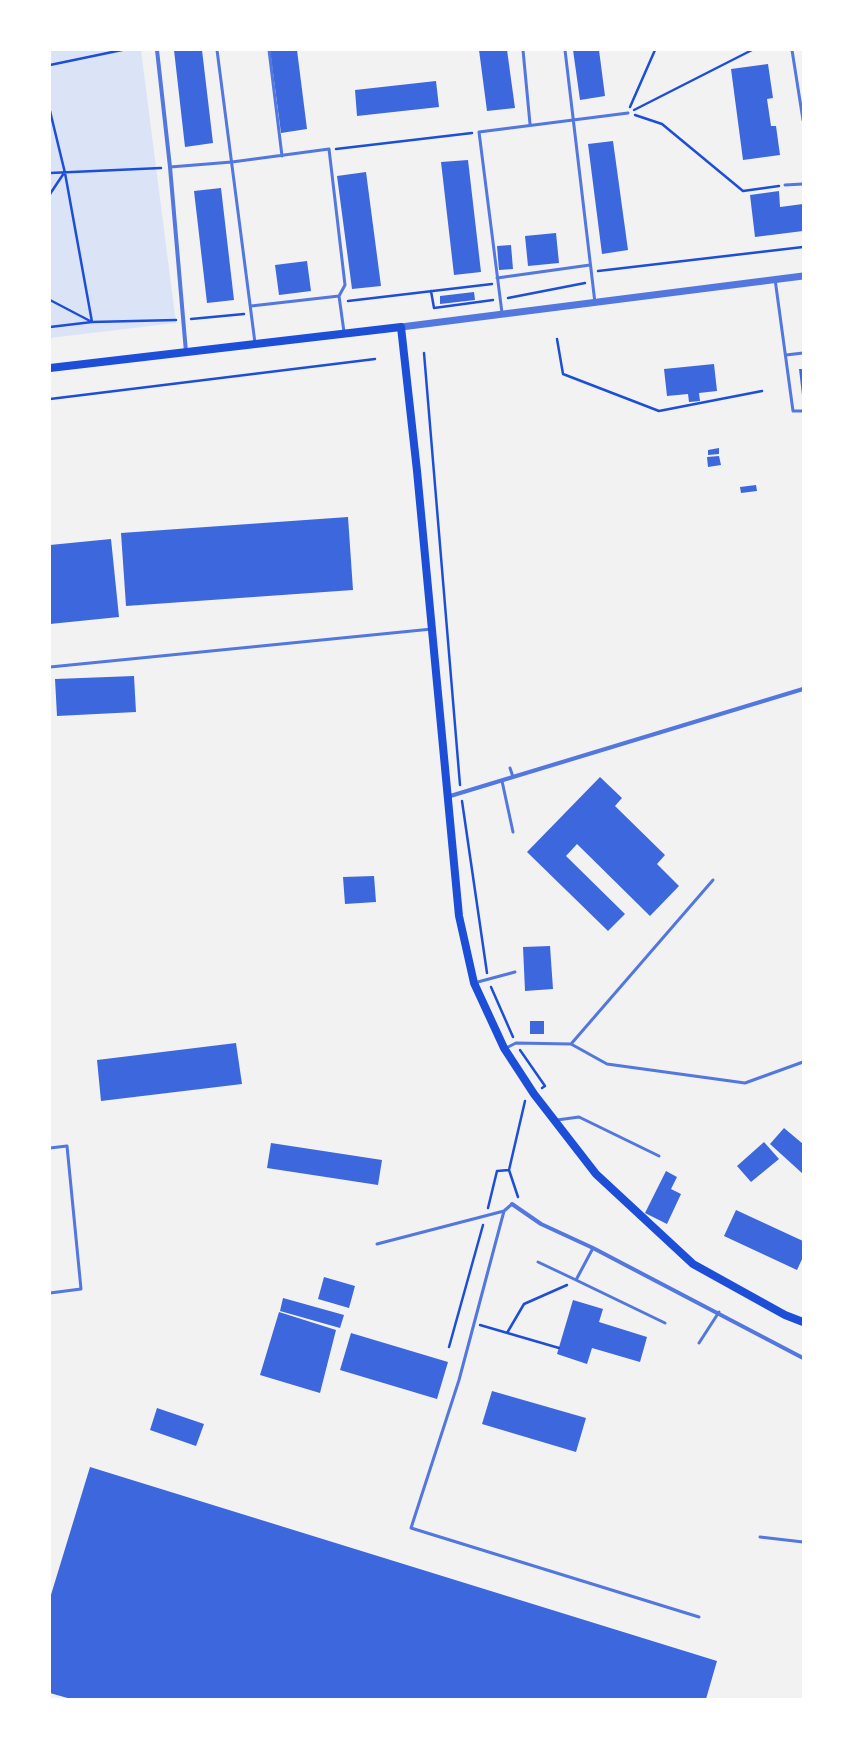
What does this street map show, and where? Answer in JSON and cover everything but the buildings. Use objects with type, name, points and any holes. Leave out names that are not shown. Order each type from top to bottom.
[{"type":"main road","points":[[50,368],[344,332],[401,327],[417,471],[458,916],[474,983],[504,1048],[534,1094],[596,1174],[693,1264],[785,1315],[803,1322]]},
{"type":"street","points":[[157,50],[170,167],[186,352]]},
{"type":"street","points":[[401,327],[803,276]]},
{"type":"street","points":[[447,797],[803,689]]},
{"type":"street","points":[[512,1204],[541,1224],[593,1248],[719,1312],[803,1358]]},
{"type":"lane","points":[[217,50],[255,344]]},
{"type":"lane","points":[[268,50],[282,156]]},
{"type":"lane","points":[[523,50],[530,124]]},
{"type":"lane","points":[[565,50],[595,303]]},
{"type":"lane","points":[[792,50],[803,120]]},
{"type":"lane","points":[[502,315],[479,132],[530,124],[628,113]]},
{"type":"lane","points":[[170,167],[232,162],[329,149],[345,285],[339,296],[344,332]]},
{"type":"lane","points":[[785,185],[803,184]]},
{"type":"lane","points":[[497,278],[590,265]]},
{"type":"lane","points":[[775,280],[793,411],[803,411]]},
{"type":"lane","points":[[250,306],[339,296]]},
{"type":"lane","points":[[786,355],[803,353]]},
{"type":"lane","points":[[50,667],[432,630]]},
{"type":"lane","points":[[510,768],[513,777]]},
{"type":"lane","points":[[502,781],[513,832]]},
{"type":"lane","points":[[571,1044],[713,880]]},
{"type":"lane","points":[[474,983],[515,972]]},
{"type":"lane","points":[[504,1048],[516,1043],[571,1044],[607,1064],[745,1083],[803,1062]]},
{"type":"lane","points":[[555,1120],[579,1117],[658,1156]]},
{"type":"lane","points":[[50,1148],[67,1146],[81,1289],[50,1292]]},
{"type":"lane","points":[[377,1244],[485,1217],[504,1211],[512,1204]]},
{"type":"lane","points":[[504,1211],[459,1380],[411,1528],[699,1617]]},
{"type":"lane","points":[[576,1280],[593,1248]]},
{"type":"lane","points":[[538,1262],[665,1323]]},
{"type":"lane","points":[[698,1343],[719,1312]]},
{"type":"lane","points":[[760,1536],[803,1542]]},
{"type":"path","points":[[50,65],[122,50]]},
{"type":"path","points":[[628,113],[655,50]]},
{"type":"path","points":[[628,113],[752,50]]},
{"type":"path","points":[[50,111],[65,173],[92,322]]},
{"type":"path","points":[[628,113],[662,124],[743,191],[785,185]]},
{"type":"path","points":[[329,149],[479,132]]},
{"type":"path","points":[[50,173],[170,167]]},
{"type":"path","points":[[50,194],[65,173]]},
{"type":"path","points":[[591,272],[803,247]]},
{"type":"path","points":[[340,302],[498,284]]},
{"type":"path","points":[[432,291],[434,308]]},
{"type":"path","points":[[50,300],[92,322]]},
{"type":"path","points":[[50,327],[92,322],[183,320],[251,313]]},
{"type":"path","points":[[557,339],[563,374],[659,411],[762,391]]},
{"type":"path","points":[[424,352],[460,793],[488,979],[516,1043],[545,1086]]},
{"type":"path","points":[[50,399],[375,359]]},
{"type":"path","points":[[521,1211],[509,1170],[526,1100]]},
{"type":"path","points":[[449,1347],[497,1171],[509,1170]]},
{"type":"path","points":[[506,1333],[524,1304],[576,1280]]},
{"type":"path","points":[[474,1323],[559,1348]]},
{"type":"shaded area","points":[[50,50],[141,50],[176,323],[50,338]]}]
